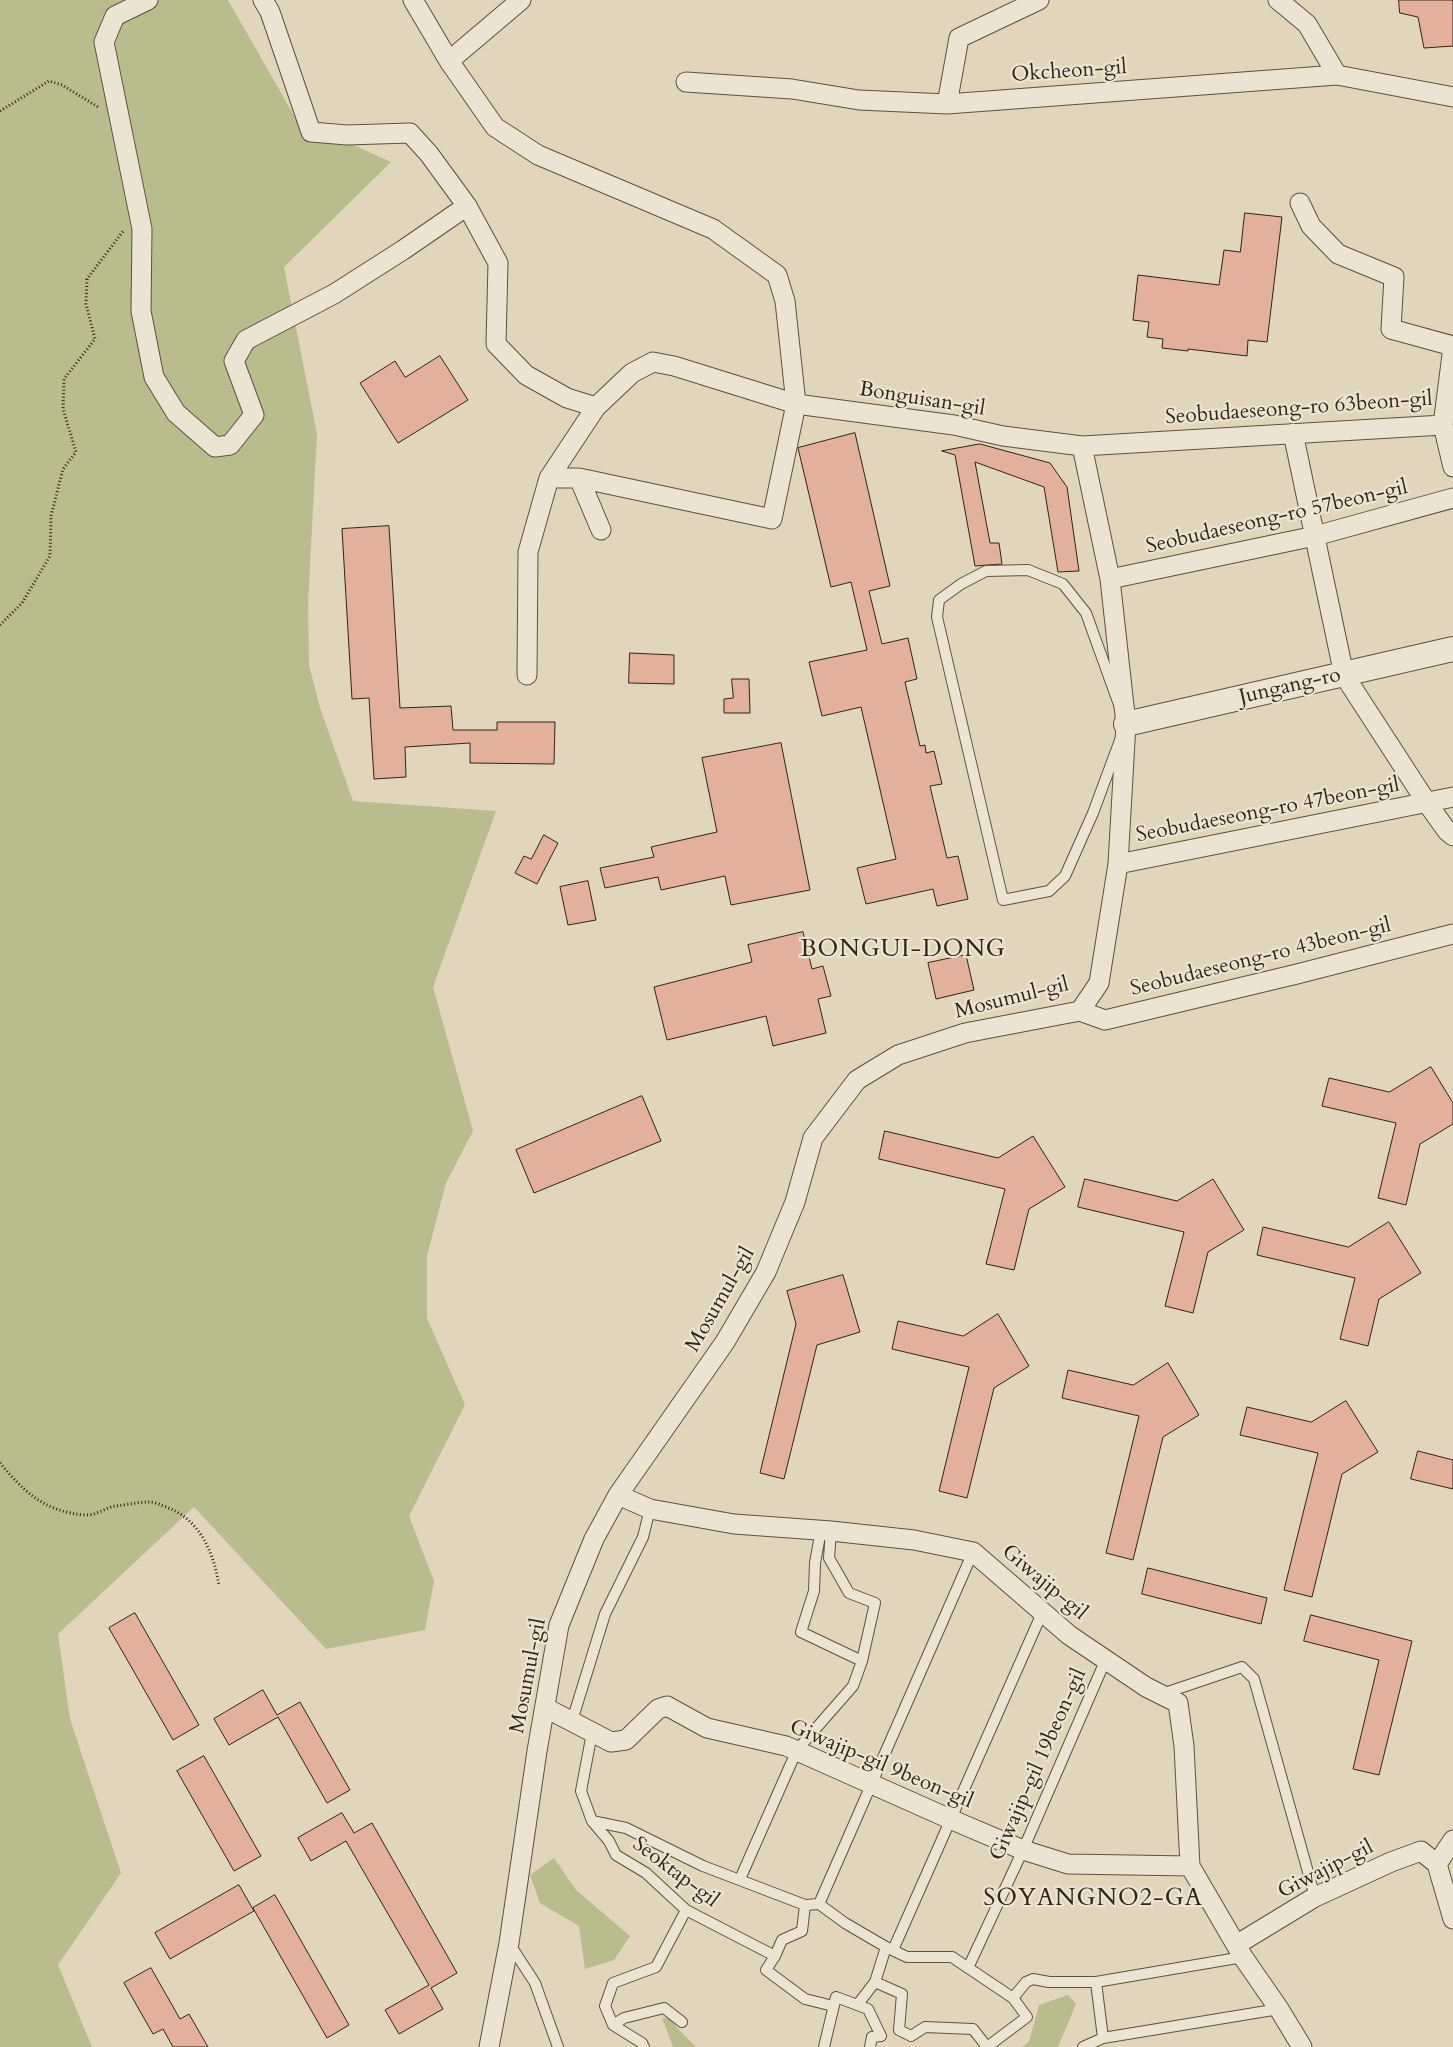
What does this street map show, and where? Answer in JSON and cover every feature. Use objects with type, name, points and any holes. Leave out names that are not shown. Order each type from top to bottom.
[{"type":"street","points":[[148,0],[115,16],[104,42],[142,229],[141,311],[154,377],[176,413],[215,447],[230,445],[254,415],[234,361],[246,340],[334,294],[467,206]]},
{"type":"street","points":[[263,0],[270,12],[311,132],[347,135],[410,133],[467,206],[498,263],[496,344],[526,375],[567,398],[596,407]]},
{"type":"street","points":[[413,0],[449,61],[495,127],[538,155],[713,229],[777,274],[785,301],[796,404],[772,519],[579,478],[546,485]]},
{"type":"street","points":[[449,61],[522,0]]},
{"type":"street","points":[[947,104],[959,38],[1039,0]]},
{"type":"street","points":[[1278,0],[1307,24],[1338,75]]},
{"type":"street","name":"Okcheon-gil","points":[[686,82],[792,89],[860,100],[947,104],[1338,75],[1453,97]]},
{"type":"street","points":[[1300,203],[1312,226],[1338,254],[1394,277],[1392,329],[1453,347]]},
{"type":"street","name":"Seobudaeseong-ro 63beon-gil","points":[[1082,446],[1443,425],[1453,347]]},
{"type":"street","name":"Bonguisan-gil","points":[[527,675],[528,552],[546,485],[596,407],[632,373],[653,362],[674,366],[796,404],[954,425],[1003,436],[1082,446]]},
{"type":"street","points":[[1443,425],[1453,467]]},
{"type":"street","points":[[1293,433],[1344,674]]},
{"type":"street","points":[[1082,446],[1110,579],[1126,724]]},
{"type":"street","points":[[579,478],[601,530]]},
{"type":"street","name":"Seobudaeseong-ro 57beon-gil","points":[[1110,579],[1315,536],[1453,498]]},
{"type":"street","name":"Jungang-ro","points":[[1126,724],[1453,650]]},
{"type":"street","name":"Seobudaeseong-ro 47beon-gil","points":[[1344,674],[1427,803],[1447,831],[1453,836]]},
{"type":"street","name":"Mosumul-gil","points":[[489,2047],[509,1943],[537,1751],[559,1626],[594,1540],[618,1495],[725,1342],[766,1272],[795,1202],[812,1138],[857,1080],[898,1055],[965,1033],[1080,1011],[1099,983],[1118,864],[1126,724]]},
{"type":"street","name":"Seobudaeseong-ro 47beon-gil","points":[[1118,864],[1453,797]]},
{"type":"street","name":"Seobudaeseong-ro 43beon-gil","points":[[1080,1011],[1105,1020],[1453,934]]},
{"type":"street","name":"Giwajip-gil","points":[[618,1495],[650,1509],[734,1524],[914,1540],[973,1552],[1069,1635],[1146,1687],[1178,1703],[1184,1746],[1190,1866],[1240,1951],[1302,2047]]},
{"type":"street","name":"Giwajip-gil 9beon-gil","points":[[546,1708],[611,1742],[626,1740],[658,1709],[667,1706],[707,1728],[797,1750],[1023,1850],[1068,1864],[1190,1866]]},
{"type":"street","points":[[1453,1840],[1437,1864],[1453,1919]]},
{"type":"street","name":"Giwajip-gil","points":[[1240,1951],[1315,1897],[1392,1862],[1421,1851],[1437,1864]]},
{"type":"lane","points":[[1028,570],[1064,584],[1086,613],[1126,724],[1093,813],[1066,876],[1049,891],[1003,900],[936,617],[940,600],[961,584],[986,572],[1028,570]]},
{"type":"lane","points":[[572,1721],[605,1614],[643,1537],[650,1509]]},
{"type":"lane","points":[[826,1531],[814,1563],[814,1591],[801,1632],[862,1660]]},
{"type":"lane","points":[[740,1879],[797,1750],[853,1686],[862,1660],[875,1603],[849,1593],[829,1558],[826,1531]]},
{"type":"lane","points":[[819,1904],[973,1552]]},
{"type":"lane","points":[[858,2004],[875,1982],[1042,1613]]},
{"type":"lane","name":"Giwajip-gil 19beon-gil","points":[[968,1968],[1023,1850],[1106,1659]]},
{"type":"lane","points":[[1161,1694],[1242,1667],[1254,1678],[1315,1897]]},
{"type":"lane","name":"Seoktap-gil","points":[[592,1733],[581,1791],[592,1821],[609,1841],[616,1855],[646,1873],[686,1910],[775,1956]]},
{"type":"lane","points":[[592,1821],[626,1828],[703,1866],[805,1905],[819,1904],[845,1923],[907,1957],[952,1957],[1013,1998],[1027,2017],[987,2047],[973,2029],[925,2027],[911,2036],[899,2030],[902,1994],[875,1982]]},
{"type":"lane","points":[[805,1905],[802,1931],[782,1940],[766,1970],[805,1999],[833,2006]]},
{"type":"lane","points":[[644,2047],[642,2043],[613,2025],[605,2006],[613,1983],[656,1967],[686,1910]]},
{"type":"lane","points":[[509,1943],[535,1983],[558,2047]]},
{"type":"lane","points":[[1013,1998],[1026,1982],[1034,1979],[1049,1982],[1096,1982],[1240,1951]]},
{"type":"lane","points":[[1096,1982],[1103,2038]]},
{"type":"lane","points":[[824,2047],[836,1997],[868,2009],[881,2036],[872,2037],[870,2047]]},
{"type":"lane","points":[[613,2025],[624,2018],[664,2008],[682,2022]]},
{"type":"lane","points":[[1083,2047],[1103,2038],[1279,2009]]},
{"type":"path","points":[[0,111],[49,81],[62,85],[120,120]]},
{"type":"path","points":[[0,625],[22,603],[50,556],[51,516],[64,469],[76,452],[63,409],[64,379],[95,338],[86,304],[87,279],[115,244],[126,226]]},
{"type":"path","points":[[0,1463],[20,1487],[41,1503],[62,1510],[87,1515],[109,1507],[150,1502],[175,1510],[195,1526],[208,1544],[216,1565],[219,1586]]},
{"type":"green space","points":[[0,0],[228,0],[296,119],[391,162],[284,267],[317,434],[308,602],[309,665],[320,708],[353,801],[496,811],[433,987],[473,1131],[446,1183],[427,1256],[427,1318],[465,1405],[409,1516],[434,1581],[425,1630],[326,1649],[194,1507],[58,1634],[70,1719],[121,1873],[58,1965],[92,2047],[0,2047]]},
{"type":"green space","points":[[554,1858],[576,1890],[630,1936],[614,1960],[585,1969],[579,1926],[540,1903],[530,1875]]},
{"type":"green space","points":[[1068,1995],[1076,2004],[1058,2047],[1022,2047],[1029,2042],[1039,2005]]},
{"type":"green space","points":[[662,2018],[672,2018],[677,2028],[696,2047],[673,2047]]},
{"type":"building","points":[[1399,0],[1453,0],[1453,46],[1424,48],[1418,17],[1400,13]]},
{"type":"building","points":[[1245,213],[1282,217],[1267,342],[1248,340],[1247,356],[1162,348],[1163,339],[1147,337],[1149,322],[1133,320],[1138,275],[1219,285],[1224,250],[1240,252]]},
{"type":"building","points":[[440,356],[468,400],[398,443],[360,383],[395,361],[405,377]]},
{"type":"building","points":[[855,433],[890,586],[869,591],[882,644],[908,638],[917,679],[905,682],[920,746],[925,745],[926,753],[934,751],[942,784],[930,786],[947,858],[958,856],[968,899],[937,906],[933,889],[866,904],[857,868],[896,859],[861,707],[822,716],[809,662],[867,650],[851,582],[831,587],[798,448]]},
{"type":"building","points":[[980,444],[1050,463],[1067,487],[1079,571],[1058,572],[1044,487],[975,462],[990,543],[999,543],[1002,564],[975,566],[955,455],[942,451]]},
{"type":"building","points":[[389,526],[400,708],[451,706],[453,730],[497,730],[497,722],[555,722],[554,764],[470,763],[470,743],[405,747],[406,777],[374,779],[369,698],[352,699],[342,529]]},
{"type":"building","points":[[630,653],[674,655],[674,684],[629,683]]},
{"type":"building","points":[[732,679],[749,679],[750,713],[724,713],[724,699],[733,698]]},
{"type":"building","points":[[781,743],[810,890],[731,905],[725,876],[661,890],[658,877],[605,888],[600,868],[654,857],[651,847],[717,832],[702,758]]},
{"type":"building","points":[[544,835],[558,843],[537,884],[515,873],[524,856],[531,859]]},
{"type":"building","points":[[588,881],[596,920],[568,925],[560,887]]},
{"type":"building","points":[[803,932],[812,969],[823,966],[831,996],[818,999],[826,1033],[773,1046],[766,1016],[667,1040],[654,987],[752,962],[748,945]]},
{"type":"building","points":[[966,955],[974,990],[936,999],[928,963]]},
{"type":"building","points":[[1431,1067],[1453,1103],[1453,1124],[1420,1144],[1406,1205],[1378,1198],[1396,1123],[1322,1106],[1329,1078],[1389,1092]]},
{"type":"building","points":[[642,1096],[661,1141],[534,1193],[516,1150]]},
{"type":"building","points":[[885,1131],[998,1158],[1033,1136],[1065,1187],[1029,1209],[1014,1270],[986,1264],[1005,1189],[879,1159]]},
{"type":"building","points":[[1085,1179],[1177,1201],[1213,1179],[1244,1230],[1208,1252],[1193,1313],[1165,1306],[1184,1232],[1078,1207]]},
{"type":"building","points":[[1389,1222],[1421,1273],[1379,1299],[1368,1346],[1340,1339],[1355,1278],[1257,1255],[1263,1227],[1348,1247]]},
{"type":"building","points":[[843,1275],[860,1332],[817,1345],[784,1479],[760,1473],[796,1324],[787,1291]]},
{"type":"building","points":[[998,1314],[1029,1366],[994,1388],[967,1498],[939,1491],[969,1367],[892,1349],[898,1321],[963,1336]]},
{"type":"building","points":[[1168,1363],[1199,1415],[1163,1437],[1133,1560],[1106,1553],[1139,1416],[1062,1398],[1068,1370],[1133,1385]]},
{"type":"building","points":[[1346,1401],[1378,1452],[1342,1474],[1312,1597],[1284,1590],[1318,1453],[1240,1435],[1247,1407],[1311,1422]]},
{"type":"building","points":[[1418,1451],[1453,1460],[1453,1489],[1411,1479]]},
{"type":"building","points":[[1148,1568],[1267,1598],[1261,1624],[1142,1594]]},
{"type":"building","points":[[135,1613],[199,1725],[173,1740],[109,1628]]},
{"type":"building","points":[[1311,1615],[1412,1641],[1379,1775],[1353,1769],[1379,1660],[1304,1641]]},
{"type":"building","points":[[263,1690],[277,1715],[300,1702],[350,1790],[327,1803],[278,1717],[229,1745],[214,1719]]},
{"type":"building","points":[[204,1756],[261,1856],[234,1871],[177,1771]]},
{"type":"building","points":[[342,1813],[354,1833],[372,1823],[457,1973],[431,1988],[443,2009],[399,2034],[385,2010],[429,1985],[346,1841],[311,1861],[298,1838]]},
{"type":"building","points":[[239,1885],[254,1911],[170,1959],[155,1933]]},
{"type":"building","points":[[275,1895],[349,2025],[327,2038],[253,1908]]},
{"type":"building","points":[[151,1968],[180,2019],[189,2014],[208,2047],[173,2047],[163,2029],[153,2034],[124,1983]]},
{"type":"district","name":"BONGUI-DONG","points":[[903,950]]},
{"type":"district","name":"SOYANGNO2-GA","points":[[1093,1899]]}]
